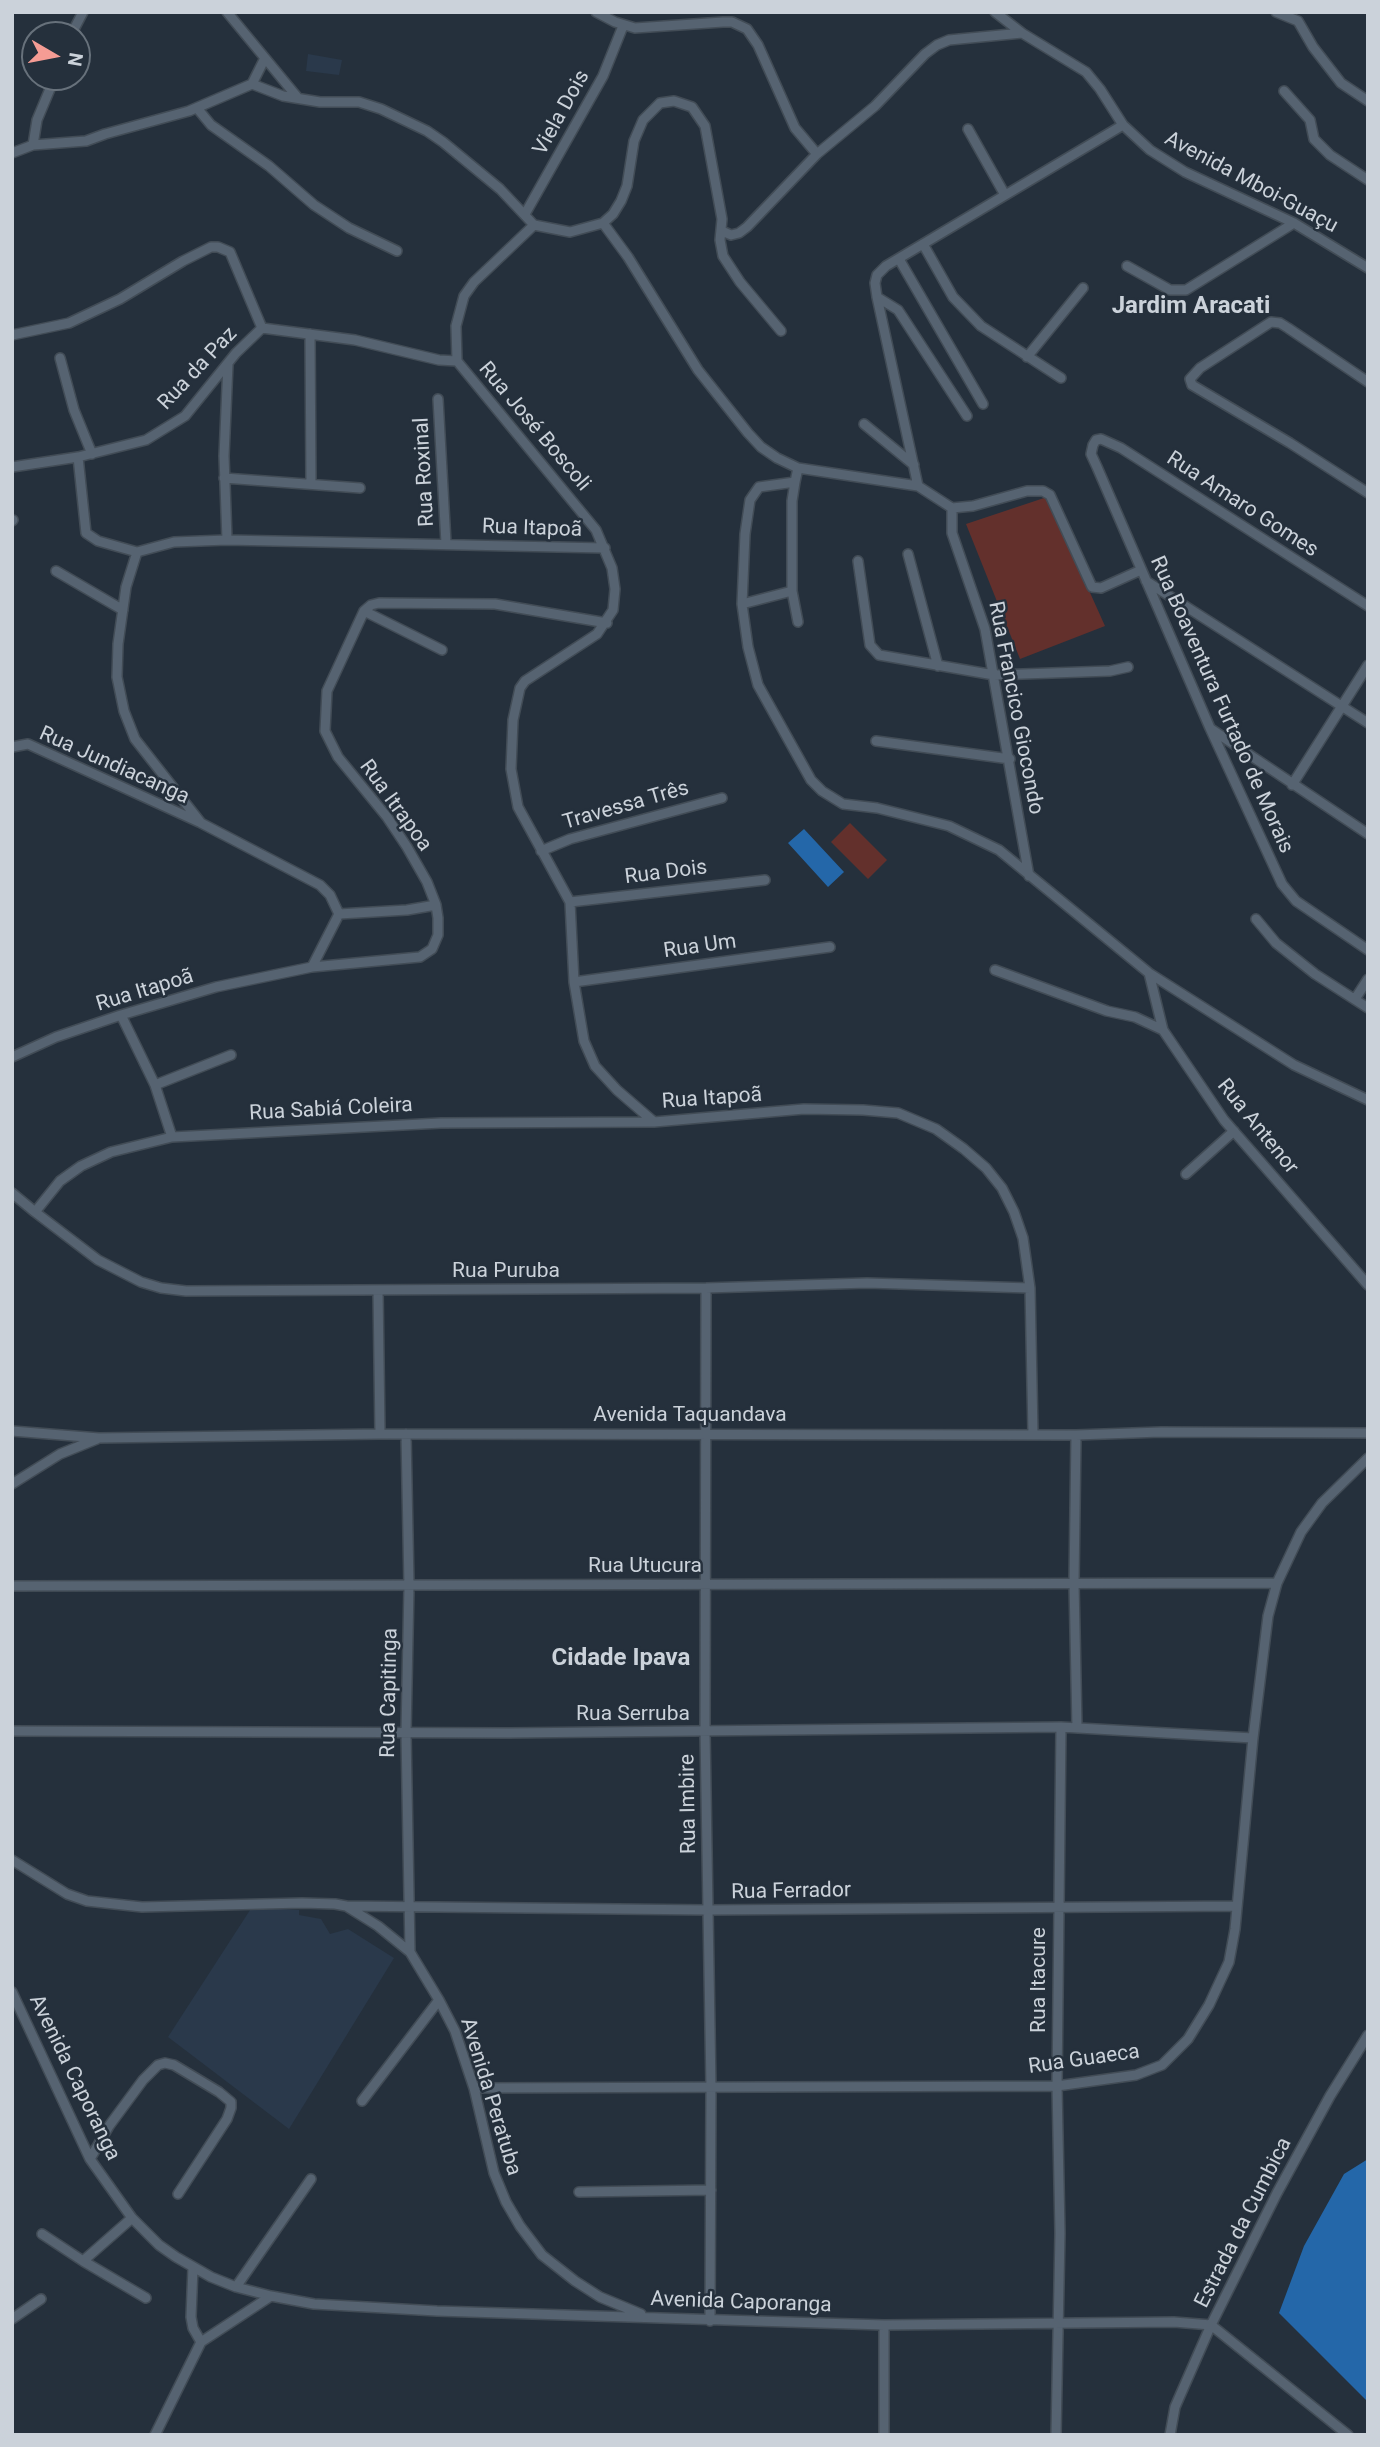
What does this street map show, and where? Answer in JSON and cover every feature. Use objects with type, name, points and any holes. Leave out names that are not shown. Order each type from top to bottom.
[{"type":"street","points":[[227,12],[298,97]]},
{"type":"street","points":[[596,12],[623,26],[649,28],[732,22],[747,29],[758,46],[795,128],[817,154]]},
{"type":"street","name":"Avenida Mboi-Guaçu","points":[[995,12],[1022,33],[1086,72],[1123,125],[1150,150],[1185,172],[1294,223],[1368,268]]},
{"type":"street","points":[[1276,12],[1298,21],[1313,47],[1341,83],[1368,101]]},
{"type":"street","name":"Viela Dois","points":[[526,214],[603,76],[623,26]]},
{"type":"street","points":[[722,231],[739,233],[747,227],[817,154],[874,106],[937,45],[949,40],[1022,33]]},
{"type":"street","points":[[12,153],[33,145],[86,141],[197,108],[252,84],[265,58]]},
{"type":"street","points":[[252,84],[282,96],[320,102],[365,103],[427,131],[477,169],[526,214],[534,225],[570,232],[603,223],[621,201],[627,186],[634,141],[643,120],[660,103],[674,101],[692,107],[705,126],[722,219],[720,240],[723,256],[780,331]]},
{"type":"street","points":[[33,145],[37,120],[49,91]]},
{"type":"street","points":[[1283,91],[1310,120],[1314,139],[1330,155],[1368,180]]},
{"type":"street","points":[[197,108],[211,125],[269,166],[314,205],[349,228],[397,251]]},
{"type":"street","points":[[918,486],[877,296],[877,275],[923,244],[1123,125]]},
{"type":"street","points":[[968,129],[1005,195]]},
{"type":"street","points":[[603,223],[628,257],[698,370],[761,447],[798,468],[918,486],[952,508],[973,506],[1027,491],[1042,491],[1050,495],[1092,587],[1101,587],[1141,570]]},
{"type":"street","points":[[1126,266],[1171,290],[1186,289],[1294,223]]},
{"type":"street","name":"Rua José Boscoli","points":[[534,225],[474,282],[464,296],[456,326],[457,361],[582,512],[596,530],[605,548]]},
{"type":"street","points":[[923,244],[948,289],[981,327],[1061,378]]},
{"type":"street","points":[[12,335],[69,323],[120,299],[211,247],[218,247],[230,252],[262,328],[355,340],[439,360],[457,361]]},
{"type":"street","points":[[899,259],[983,404]]},
{"type":"street","points":[[1027,358],[1083,288]]},
{"type":"street","points":[[877,296],[898,310],[967,416]]},
{"type":"street","points":[[1368,383],[1288,328],[1271,322],[1193,373],[1190,379],[1192,385],[1368,493]]},
{"type":"street","name":"Rua da Paz","points":[[12,467],[78,457],[146,440],[185,415],[262,328]]},
{"type":"street","points":[[310,334],[311,484]]},
{"type":"street","points":[[60,358],[74,410],[92,454]]},
{"type":"street","points":[[227,540],[225,478],[228,364]]},
{"type":"street","name":"Rua Roxinal","points":[[438,400],[446,543]]},
{"type":"street","points":[[864,424],[914,465]]},
{"type":"street","name":"Rua Boaventura Furtado de Morais","points":[[1096,440],[1091,454],[1258,835],[1288,893],[1368,950]]},
{"type":"street","name":"Rua Amaro Gomes","points":[[1096,440],[1110,442],[1121,448],[1368,606]]},
{"type":"street","points":[[78,457],[86,533],[98,541],[137,552],[128,578],[117,677],[124,711],[135,739],[201,823],[320,885],[330,895],[339,914]]},
{"type":"street","points":[[798,468],[792,501],[792,591],[798,622]]},
{"type":"street","points":[[225,478],[360,488]]},
{"type":"street","points":[[795,482],[758,487],[750,500],[741,604],[758,684],[811,780],[822,791],[843,804],[877,808],[949,826],[999,850],[1149,973],[1294,1065],[1368,1100]]},
{"type":"street","name":"Rua Francico Giocondo","points":[[952,508],[952,533],[980,611],[994,675],[1030,876]]},
{"type":"street","name":"Rua Itapoã","points":[[137,552],[174,542],[227,540],[605,548],[615,589],[613,610],[607,623],[597,634],[525,681],[520,688],[513,720],[511,769],[518,807],[541,851],[561,881],[570,902],[574,982],[584,1041],[595,1066],[617,1090],[654,1122],[804,1109],[898,1113],[936,1129],[986,1168],[1002,1188],[1023,1238],[1030,1287],[1033,1434]]},
{"type":"street","points":[[908,554],[938,666]]},
{"type":"street","points":[[858,561],[872,650],[878,655],[994,675],[1110,671],[1128,667]]},
{"type":"street","points":[[56,571],[123,610]]},
{"type":"street","points":[[1146,581],[1368,723]]},
{"type":"street","points":[[741,604],[792,591]]},
{"type":"street","points":[[442,650],[364,611],[379,603],[495,604],[607,623]]},
{"type":"street","name":"Rua Itrapoa","points":[[312,967],[420,957],[432,949],[438,935],[436,905],[407,847],[338,757],[326,731],[327,691],[364,611]]},
{"type":"street","points":[[1292,785],[1368,665]]},
{"type":"street","points":[[1210,728],[1368,834]]},
{"type":"street","points":[[12,737],[29,744]]},
{"type":"street","points":[[877,741],[1010,759]]},
{"type":"street","name":"Rua Jundiacanga","points":[[12,747],[29,744],[201,823]]},
{"type":"street","name":"Travessa Três","points":[[541,851],[570,839],[722,798]]},
{"type":"street","name":"Rua Dois","points":[[570,902],[765,880]]},
{"type":"street","points":[[339,914],[407,910],[436,905]]},
{"type":"street","points":[[312,967],[339,914]]},
{"type":"street","points":[[1256,919],[1276,943],[1315,974],[1368,1008]]},
{"type":"street","name":"Rua Um","points":[[574,982],[830,947]]},
{"type":"street","name":"Rua Itapoã","points":[[12,1057],[56,1037],[121,1015],[216,988],[312,967]]},
{"type":"street","points":[[995,970],[1107,1012],[1135,1017],[1163,1030]]},
{"type":"street","name":"Rua Antenor","points":[[1149,973],[1163,1030],[1234,1131],[1368,1285]]},
{"type":"street","points":[[1354,999],[1368,979]]},
{"type":"street","points":[[121,1015],[155,1085],[172,1137]]},
{"type":"street","points":[[155,1085],[231,1055]]},
{"type":"street","name":"Rua Sabiá Coleira","points":[[35,1212],[60,1181],[89,1162],[126,1148],[172,1137],[441,1123],[654,1122]]},
{"type":"street","points":[[1186,1174],[1234,1131]]},
{"type":"street","name":"Rua Puruba","points":[[12,1193],[98,1260],[141,1282],[160,1288],[186,1291],[706,1288],[867,1283],[1030,1287]]},
{"type":"street","name":"Rua Imbire","points":[[706,1288],[705,1732],[711,2088],[710,2320]]},
{"type":"street","points":[[379,1290],[380,1434]]},
{"type":"street","name":"Avenida Taquandava","points":[[12,1431],[99,1438],[380,1434],[1368,1433]]},
{"type":"street","name":"Rua Capitinga","points":[[406,1434],[409,1586],[406,1732],[410,1952]]},
{"type":"street","points":[[1076,1435],[1074,1583],[1077,1728]]},
{"type":"street","points":[[12,1484],[60,1454],[99,1438]]},
{"type":"street","name":"Rua Guaeca","points":[[474,2088],[1057,2086],[1136,2075],[1162,2065],[1188,2039],[1209,2005],[1226,1970],[1232,1946],[1268,1616],[1277,1583],[1301,1532],[1315,1513],[1368,1458]]},
{"type":"street","name":"Rua Utucura","points":[[12,1586],[1277,1583]]},
{"type":"street","name":"Rua Serruba","points":[[12,1731],[705,1732],[1061,1727],[1253,1738]]},
{"type":"street","name":"Rua Itacure","points":[[1056,2435],[1060,2233],[1057,2086],[1061,1727]]},
{"type":"street","name":"Avenida Peratuba","points":[[12,1860],[67,1894],[109,1905],[142,1907],[302,1903],[345,1906],[378,1926],[410,1952],[455,2031],[474,2088],[494,2173],[506,2202],[532,2244],[548,2260],[600,2297],[649,2317]]},
{"type":"street","name":"Rua Ferrador","points":[[345,1906],[708,1910],[1237,1906]]},
{"type":"street","name":"Avenida Caporanga","points":[[12,1992],[90,2159],[132,2218],[159,2245],[193,2267],[236,2287],[314,2304],[437,2312],[884,2325],[1174,2322],[1211,2325]]},
{"type":"street","points":[[362,2101],[439,2000]]},
{"type":"street","name":"Estrada da Cumbica","points":[[1170,2435],[1175,2407],[1211,2325],[1283,2181],[1330,2096],[1368,2035]]},
{"type":"street","points":[[90,2159],[109,2126],[142,2080],[158,2065],[174,2065],[219,2092],[230,2102],[231,2108],[227,2119],[178,2194]]},
{"type":"street","points":[[236,2287],[311,2179]]},
{"type":"street","points":[[579,2192],[711,2190]]},
{"type":"street","points":[[83,2261],[132,2218]]},
{"type":"street","points":[[42,2234],[146,2298]]},
{"type":"street","points":[[193,2267],[191,2317],[193,2329],[201,2342]]},
{"type":"street","points":[[155,2435],[201,2342],[271,2296]]},
{"type":"street","points":[[12,2319],[41,2299]]},
{"type":"street","points":[[884,2325],[884,2435]]},
{"type":"street","points":[[1211,2325],[1348,2435]]},
{"type":"shaded area","points":[[308,54],[342,60],[339,75],[306,71]]},
{"type":"shaded area","points":[[1047,497],[1105,626],[1020,659],[966,524]]},
{"type":"shaded area","points":[[850,823],[887,860],[868,879],[831,842]]},
{"type":"shaded area","points":[[252,1907],[299,1910],[299,1915],[321,1919],[330,1934],[348,1929],[394,1958],[289,2129],[168,2037]]},
{"type":"water","points":[[804,829],[844,872],[828,887],[788,843]]},
{"type":"water","points":[[1368,2159],[1368,2402],[1279,2313],[1304,2246],[1344,2174]]},
{"type":"district","name":"Jardim Aracati","points":[[1191,307]]},
{"type":"district","name":"Cidade Ipava","points":[[621,1659]]}]
